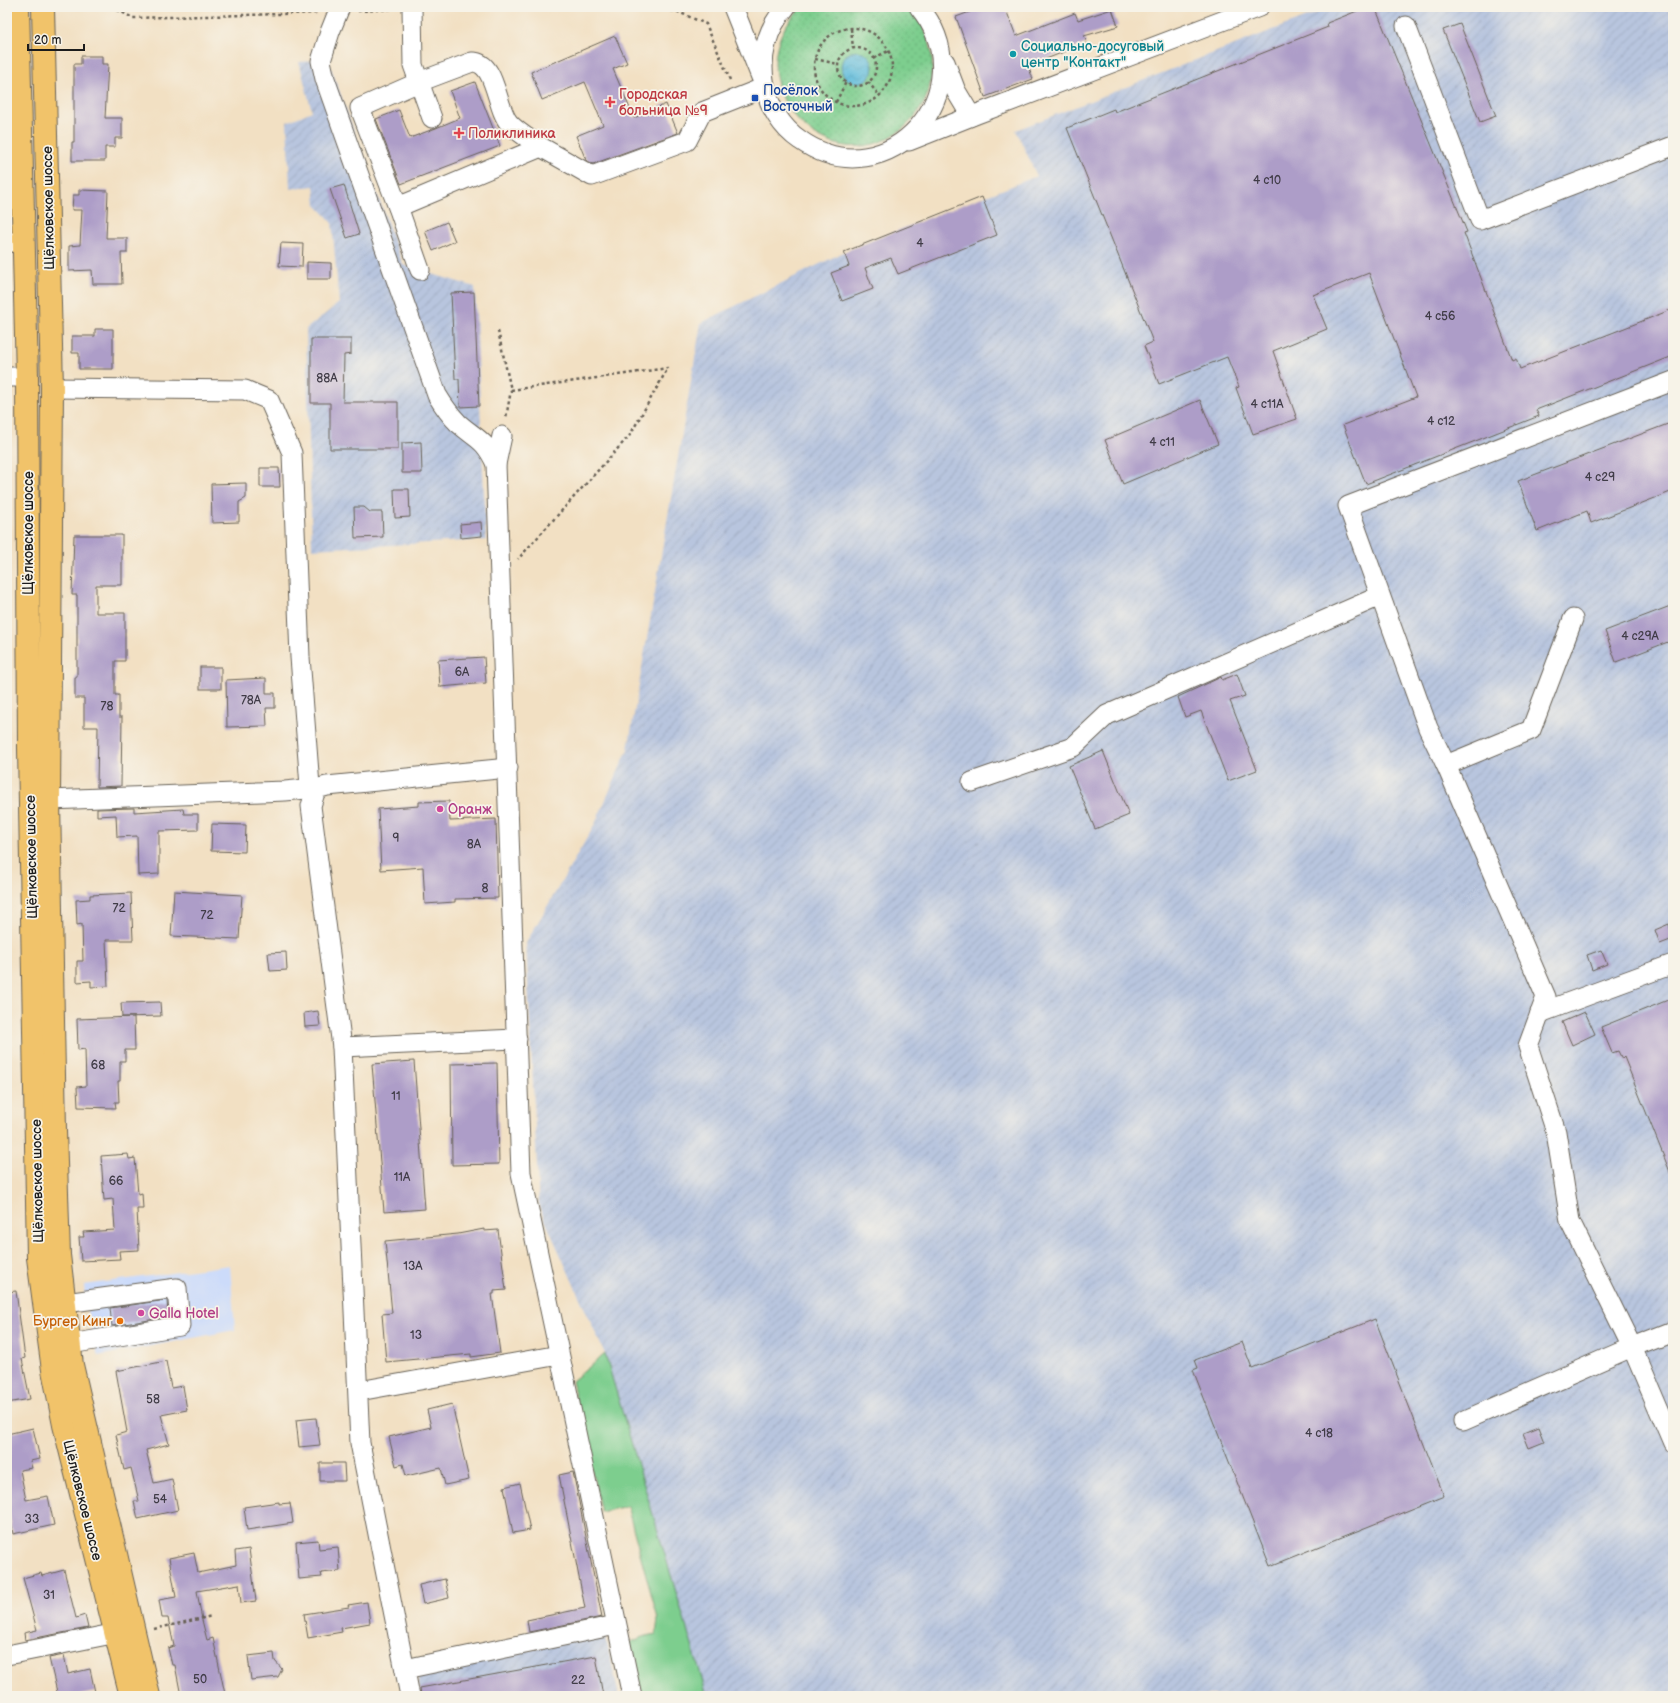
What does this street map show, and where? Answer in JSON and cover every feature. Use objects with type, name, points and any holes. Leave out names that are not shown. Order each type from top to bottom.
[{"type":"main road","name":"Щёлковское шоссе","points":[[18,7],[14,106],[17,377],[29,748],[38,1258],[53,1370],[64,1425],[117,1633],[131,1696]]},
{"type":"main road","name":"Щёлковское шоссе","points":[[43,7],[52,388],[49,800],[55,1139],[59,1255],[72,1365],[149,1696]]},
{"type":"street","points":[[733,7],[772,107],[786,128],[796,137],[818,151],[836,156],[856,158],[881,153],[971,116],[1259,7]]},
{"type":"street","points":[[765,87],[763,69],[766,44],[776,20],[786,7]]},
{"type":"street","points":[[919,7],[933,27],[956,91],[971,116]]},
{"type":"street","points":[[412,8],[413,65],[432,118]]},
{"type":"street","points":[[339,10],[330,32],[322,61],[325,79],[437,395],[458,423],[482,440],[490,451],[496,464]]},
{"type":"street","points":[[1406,26],[1480,220],[1673,146]]},
{"type":"street","points":[[893,148],[919,128],[936,101],[942,76],[941,51]]},
{"type":"street","points":[[420,270],[398,207],[360,108],[419,82],[472,62],[482,64],[486,69],[508,122],[541,147],[592,176],[687,141],[702,112],[765,87]]},
{"type":"street","points":[[398,207],[541,147]]},
{"type":"street","points":[[1673,380],[1348,506],[1428,728],[1446,765],[1546,997],[1528,1046],[1556,1132],[1570,1221],[1632,1347],[1673,1443]]},
{"type":"street","points":[[49,800],[285,791],[306,789],[310,786],[300,657],[292,452],[269,400],[246,390],[52,388]]},
{"type":"street","points":[[502,436],[496,464],[508,768],[521,1173],[632,1696]]},
{"type":"street","points":[[972,782],[1073,747],[1107,715],[1380,596]]},
{"type":"street","points":[[1446,765],[1531,730],[1573,619]]},
{"type":"street","points":[[410,1696],[360,1443],[359,1391],[342,1047],[324,918],[311,806],[316,789],[327,786],[508,768]]},
{"type":"street","points":[[1540,1013],[1673,964]]},
{"type":"street","points":[[342,1047],[517,1038]]},
{"type":"street","points":[[65,1303],[177,1288],[180,1326],[70,1344]]},
{"type":"street","points":[[1463,1421],[1632,1347],[1673,1331]]},
{"type":"street","points":[[359,1391],[559,1355]]},
{"type":"street","points":[[405,1669],[616,1625]]},
{"type":"street","points":[[7,1656],[117,1633]]},
{"type":"path","points":[[112,7],[133,18],[339,10],[468,7]]},
{"type":"path","points":[[509,7],[676,11],[706,24],[738,98]]},
{"type":"path","points":[[860,28],[876,35],[888,51],[892,63],[890,80],[879,96],[865,104],[846,106],[826,96],[818,85],[814,70],[817,51],[828,37],[844,29],[851,29],[860,28]]},
{"type":"path","points":[[851,29],[853,48]]},
{"type":"path","points":[[853,48],[864,49],[874,58],[875,71],[868,82],[855,86],[846,82],[839,74],[838,64],[842,54],[853,48]]},
{"type":"path","points":[[874,58],[888,51]]},
{"type":"path","points":[[815,59],[838,64]]},
{"type":"path","points":[[836,102],[846,82]]},
{"type":"path","points":[[868,82],[879,96]]},
{"type":"path","points":[[498,330],[511,390],[502,436]]},
{"type":"path","points":[[500,579],[630,435],[668,368],[511,390]]},
{"type":"path","points":[[154,1629],[212,1616]]},
{"type":"shaded area","points":[[1332,7],[1673,7],[1673,1696],[707,1696],[605,1354],[539,1207],[526,943],[595,824],[628,749],[701,323],[844,252],[1037,176],[1016,130]]},
{"type":"shaded area","points":[[328,60],[403,265],[475,287],[486,540],[312,549],[306,329],[339,303],[332,222],[316,205],[314,186],[290,189],[287,122],[312,111],[299,62]]},
{"type":"shaded area","points":[[230,1265],[235,1330],[98,1356],[85,1300],[84,1285]]},
{"type":"shaded area","points":[[605,1634],[619,1696],[421,1696],[417,1674]]},
{"type":"green space","points":[[802,7],[908,7],[910,9],[917,17],[927,35],[932,53],[932,73],[929,91],[924,103],[907,125],[872,144],[843,146],[816,135],[795,116],[780,91],[775,63],[782,34]]},
{"type":"green space","points":[[605,1354],[707,1696],[641,1696],[629,1643],[642,1637],[656,1634],[658,1619],[627,1506],[601,1512],[572,1381]]},
{"type":"water","points":[[854,51],[860,51],[870,58],[873,67],[872,73],[866,80],[860,83],[854,83],[844,76],[841,70],[841,64],[848,54]]},
{"type":"building","name":"Социально-досуговый центр \"Контакт\"","points":[[983,7],[1005,7],[1016,36],[1075,13],[1078,20],[1112,9],[1118,26],[1084,36],[1087,43],[1028,66],[1033,79],[985,97],[956,17]]},
{"type":"building","points":[[1367,7],[1375,7],[1467,232],[1464,233],[1512,360],[1516,358],[1520,369],[1673,309],[1673,356],[1536,410],[1539,416],[1366,484],[1343,425],[1416,397],[1369,273],[1313,295],[1327,329],[1273,351],[1297,419],[1253,434],[1236,388],[1239,387],[1227,357],[1159,384],[1144,346],[1153,342],[1067,128],[1114,109],[1115,112],[1328,27],[1327,23]]},
{"type":"building","points":[[1460,24],[1496,116],[1480,122],[1443,30]]},
{"type":"building","name":"Городская больница №9","points":[[615,36],[627,63],[613,69],[634,118],[666,104],[678,133],[593,164],[586,160],[576,136],[603,125],[585,82],[542,100],[531,72]]},
{"type":"building","points":[[81,56],[102,56],[102,64],[108,64],[105,118],[122,118],[122,138],[115,138],[115,147],[105,147],[105,161],[72,161],[72,142],[74,142],[74,64],[81,64]]},
{"type":"building","name":"Поликлиника","points":[[475,82],[500,146],[401,184],[376,119],[399,110],[410,138],[460,118],[450,91]]},
{"type":"building","points":[[344,185],[359,234],[347,238],[330,189]]},
{"type":"building","points":[[79,190],[108,191],[106,238],[127,238],[127,253],[121,253],[122,284],[93,284],[92,270],[69,271],[69,246],[80,245],[82,210],[72,210],[73,195],[79,195]]},
{"type":"building","points":[[982,197],[997,235],[898,274],[891,258],[865,268],[873,289],[842,301],[831,273],[849,266],[844,252]]},
{"type":"building","points":[[447,222],[455,241],[433,251],[425,231]]},
{"type":"building","points":[[281,243],[303,244],[302,267],[279,266]]},
{"type":"building","points":[[307,262],[331,263],[331,279],[307,279]]},
{"type":"building","points":[[474,292],[479,406],[460,407],[459,379],[455,379],[451,293]]},
{"type":"building","points":[[95,329],[113,329],[113,369],[79,369],[79,353],[72,353],[72,336],[95,336]]},
{"type":"building","points":[[311,339],[351,339],[351,354],[344,355],[343,402],[398,402],[398,449],[330,449],[330,403],[311,403]]},
{"type":"building","points":[[1200,400],[1218,444],[1123,484],[1105,440]]},
{"type":"building","points":[[1673,422],[1673,491],[1591,523],[1587,511],[1537,531],[1518,481]]},
{"type":"building","points":[[421,442],[422,473],[402,473],[402,443]]},
{"type":"building","points":[[260,468],[279,468],[280,487],[260,487]]},
{"type":"building","points":[[246,483],[246,498],[239,502],[239,522],[212,523],[211,484]]},
{"type":"building","points":[[394,489],[409,489],[410,517],[395,518]]},
{"type":"building","points":[[354,507],[364,507],[370,512],[382,512],[383,537],[355,538]]},
{"type":"building","points":[[481,522],[482,536],[461,538],[460,524]]},
{"type":"building","points":[[74,535],[122,535],[122,585],[96,585],[96,613],[125,613],[125,661],[115,661],[115,695],[119,695],[119,717],[122,717],[121,786],[97,787],[98,727],[84,727],[84,698],[75,698],[75,677],[77,677],[77,595],[72,595]]},
{"type":"building","points":[[1673,605],[1673,640],[1616,662],[1605,631]]},
{"type":"building","points":[[484,657],[486,683],[440,687],[438,660]]},
{"type":"building","points":[[200,667],[221,667],[221,689],[200,689]]},
{"type":"building","points":[[1237,674],[1245,696],[1230,701],[1257,770],[1228,781],[1201,711],[1185,717],[1178,697],[1221,677],[1222,680]]},
{"type":"building","points":[[266,678],[266,693],[275,693],[275,708],[266,708],[267,726],[227,727],[226,680]]},
{"type":"building","points":[[1103,751],[1129,815],[1095,829],[1069,766]]},
{"type":"building","points":[[449,801],[450,821],[496,819],[498,898],[455,899],[455,902],[425,904],[423,867],[381,870],[378,809],[419,806],[419,802]]},
{"type":"building","points":[[134,808],[134,812],[183,809],[184,814],[198,814],[198,830],[159,831],[159,874],[138,875],[137,836],[117,837],[116,815],[97,816],[97,809]]},
{"type":"building","points":[[212,824],[246,825],[245,852],[211,851]]},
{"type":"building","points":[[174,891],[242,895],[239,939],[171,936]]},
{"type":"building","points":[[131,893],[133,940],[106,940],[108,986],[91,987],[91,981],[77,982],[77,961],[83,961],[82,924],[77,925],[76,900],[90,899],[90,895]]},
{"type":"building","points":[[1669,924],[1673,939],[1660,944],[1655,930]]},
{"type":"building","points":[[1601,950],[1607,964],[1592,970],[1587,955]]},
{"type":"building","points":[[286,952],[287,970],[270,971],[268,953]]},
{"type":"building","points":[[1673,998],[1672,1177],[1624,1057],[1622,1059],[1618,1051],[1612,1053],[1601,1027]]},
{"type":"building","points":[[160,1002],[161,1016],[122,1017],[121,1003]]},
{"type":"building","points":[[318,1011],[320,1026],[305,1027],[304,1013]]},
{"type":"building","points":[[1585,1012],[1595,1034],[1572,1045],[1562,1022]]},
{"type":"building","points":[[134,1017],[135,1050],[125,1050],[125,1061],[120,1061],[120,1081],[118,1081],[119,1102],[115,1102],[116,1108],[78,1107],[77,1087],[86,1086],[85,1049],[78,1050],[77,1019]]},
{"type":"building","points":[[414,1061],[425,1209],[384,1212],[372,1064]]},
{"type":"building","points":[[497,1063],[499,1164],[452,1165],[451,1064]]},
{"type":"building","points":[[128,1154],[129,1159],[135,1158],[138,1194],[142,1193],[143,1209],[137,1209],[139,1250],[119,1251],[120,1259],[81,1261],[79,1237],[84,1237],[83,1232],[115,1230],[113,1199],[104,1200],[101,1156]]},
{"type":"building","points":[[484,1229],[484,1231],[498,1230],[506,1290],[494,1291],[494,1294],[492,1294],[500,1353],[471,1357],[471,1354],[386,1362],[382,1314],[392,1313],[385,1241],[458,1234]]},
{"type":"building","points":[[16,1291],[25,1358],[22,1359],[30,1399],[7,1403],[7,1292]]},
{"type":"building","points":[[167,1300],[168,1317],[112,1326],[110,1308]]},
{"type":"building","points":[[1375,1319],[1444,1496],[1270,1566],[1193,1370],[1198,1368],[1195,1360],[1242,1342],[1252,1368]]},
{"type":"building","points":[[166,1361],[171,1388],[183,1386],[187,1410],[161,1415],[169,1444],[146,1450],[154,1483],[172,1479],[178,1510],[138,1519],[134,1501],[139,1501],[131,1468],[124,1470],[116,1435],[127,1432],[116,1371]]},
{"type":"building","points":[[452,1404],[469,1480],[445,1485],[441,1468],[406,1476],[403,1464],[396,1466],[389,1437],[431,1427],[427,1410]]},
{"type":"building","points":[[316,1418],[320,1445],[299,1447],[296,1420]]},
{"type":"building","points":[[1538,1427],[1544,1442],[1529,1448],[1523,1433]]},
{"type":"building","points":[[33,1428],[40,1459],[30,1461],[32,1468],[20,1470],[26,1500],[48,1496],[54,1525],[13,1534],[9,1512],[7,1513],[7,1434]]},
{"type":"building","points":[[320,1463],[344,1463],[345,1481],[320,1481]]},
{"type":"building","points":[[573,1472],[602,1617],[529,1632],[527,1620],[585,1608],[559,1475]]},
{"type":"building","points":[[520,1483],[530,1530],[513,1533],[504,1487]]},
{"type":"building","points":[[279,1502],[279,1504],[290,1503],[293,1523],[247,1530],[244,1507]]},
{"type":"building","points":[[318,1540],[319,1549],[338,1547],[340,1571],[321,1573],[322,1577],[299,1579],[296,1542]]},
{"type":"building","points":[[249,1549],[256,1601],[241,1603],[239,1584],[197,1591],[207,1640],[213,1638],[225,1694],[214,1696],[181,1696],[175,1665],[172,1665],[168,1648],[174,1646],[168,1618],[162,1618],[159,1600],[176,1597],[169,1558],[194,1553],[198,1573],[236,1565],[235,1551]]},
{"type":"building","points":[[64,1570],[76,1618],[85,1615],[88,1628],[25,1640],[24,1633],[37,1630],[23,1578],[41,1573],[42,1576]]},
{"type":"building","points":[[445,1579],[449,1598],[423,1604],[419,1585]]},
{"type":"building","points":[[367,1602],[370,1623],[341,1628],[342,1632],[308,1638],[304,1614],[349,1607],[348,1605]]},
{"type":"building","points":[[274,1653],[275,1661],[282,1669],[278,1677],[251,1680],[248,1656]]},
{"type":"building","points":[[64,1655],[68,1674],[90,1669],[95,1692],[77,1696],[58,1696],[49,1658]]},
{"type":"building","points":[[596,1656],[603,1696],[421,1696],[420,1688]]},
{"type":"place","name":"Социально-досуговый центр \"Контакт\"","points":[[1013,54]]},
{"type":"place","name":"Посёлок Восточный","points":[[755,98]]},
{"type":"place","name":"Городская больница №9","points":[[610,102]]},
{"type":"place","name":"Поликлиника","points":[[459,133]]},
{"type":"place","name":"Оранж","points":[[440,809]]},
{"type":"place","name":"Galla Hotel","points":[[141,1313]]},
{"type":"place","name":"Бургер Кинг","points":[[120,1321]]}]
